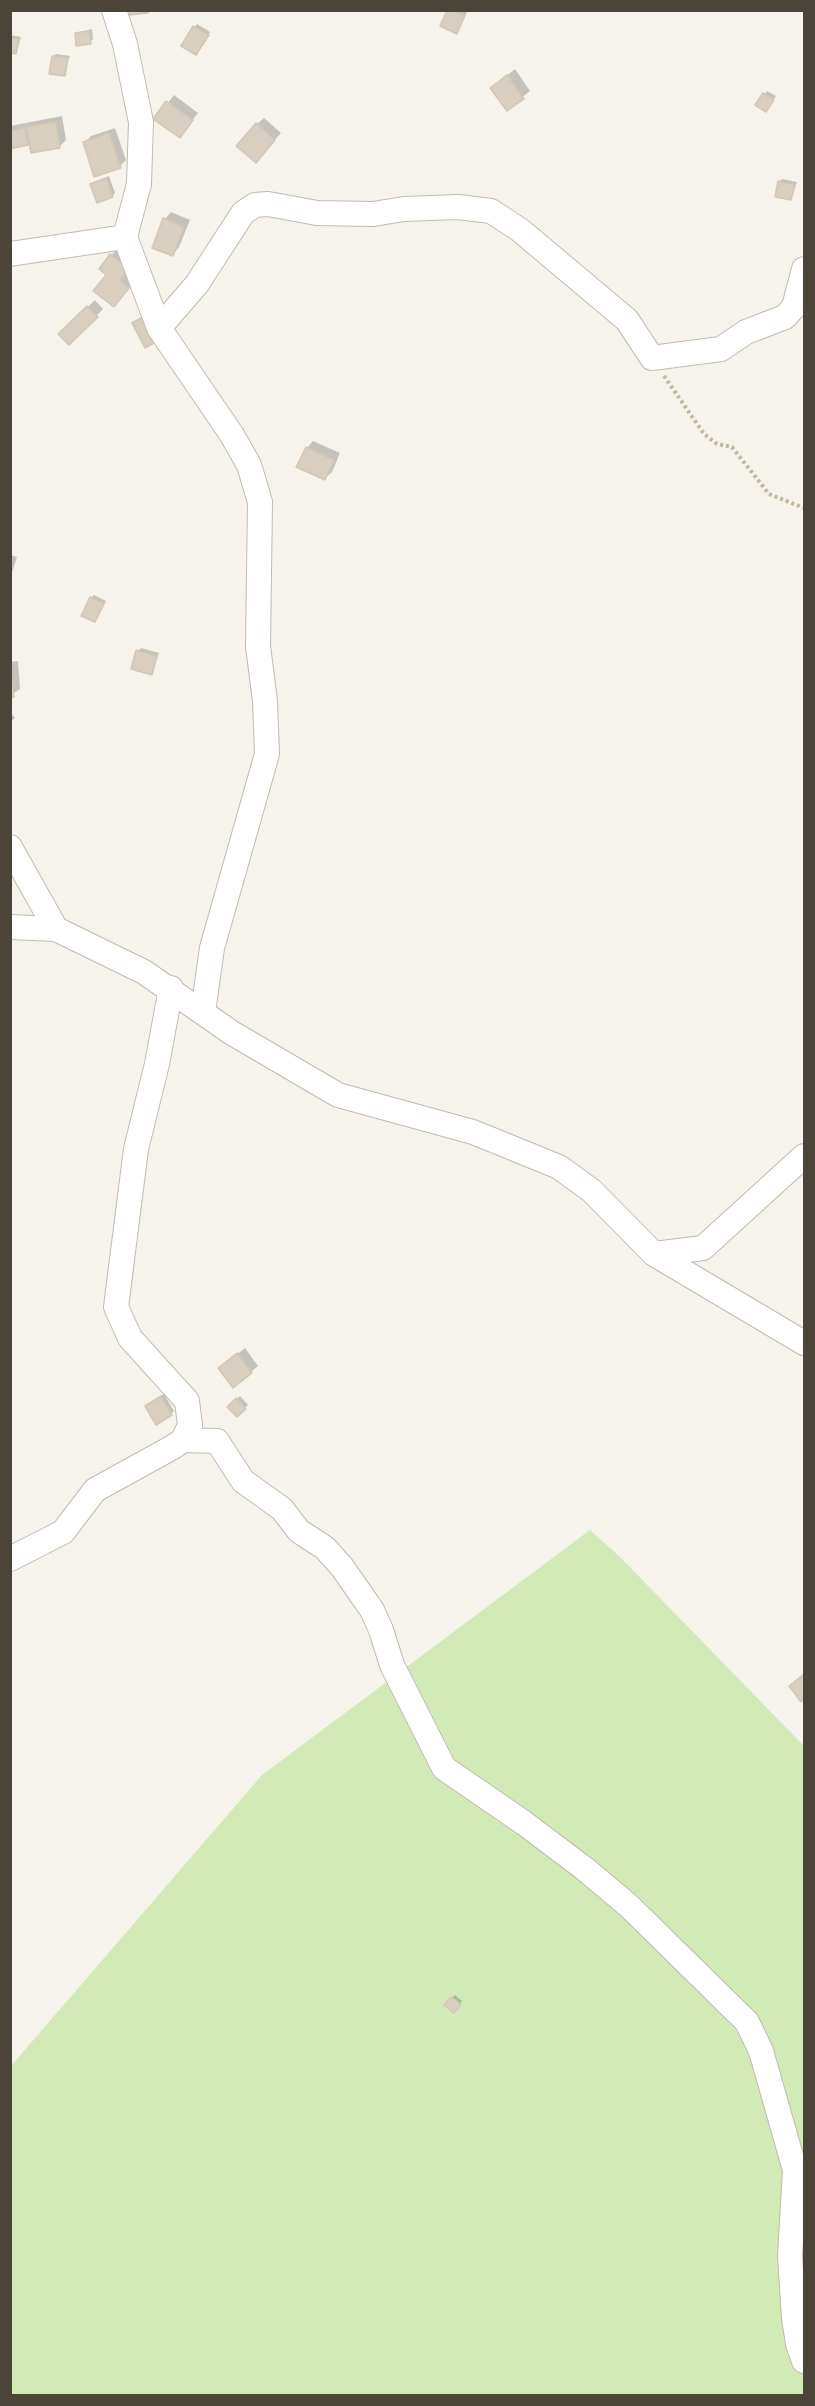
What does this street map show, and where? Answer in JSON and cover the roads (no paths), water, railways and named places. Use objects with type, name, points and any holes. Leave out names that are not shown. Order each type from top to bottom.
[{"type":"street","points":[[114,10],[125,44],[141,122],[139,184],[125,237],[159,328],[232,435],[249,465],[260,502],[258,646],[265,701],[267,754],[212,948],[203,1012]]},
{"type":"street","points":[[159,328],[197,284],[243,213],[255,205],[268,204],[328,213],[373,214],[404,209],[458,207],[491,211],[520,230],[627,320],[652,358],[721,349],[746,332],[785,317],[794,307],[804,269]]},
{"type":"street","points":[[10,254],[125,237]]},
{"type":"street","points":[[10,847],[56,929]]},
{"type":"street","points":[[10,927],[56,929],[144,972],[278,1061],[339,1095],[473,1132],[559,1167],[592,1191],[654,1254],[804,1343]]},
{"type":"street","points":[[171,988],[157,1064],[136,1149],[116,1307],[130,1338],[187,1401],[215,1427],[236,1474],[282,1509],[299,1531],[325,1548],[342,1567],[372,1610],[392,1665],[444,1768],[524,1823],[585,1869],[629,1906],[747,2022],[760,2051],[795,2170],[790,2256],[794,2318],[804,2361]]},
{"type":"street","points":[[654,1254],[703,1248],[804,1156]]},
{"type":"street","points":[[183,1440],[190,1425],[187,1401]]},
{"type":"street","points":[[10,1559],[63,1532],[95,1490],[183,1440],[211,1440],[222,1445]]}]
